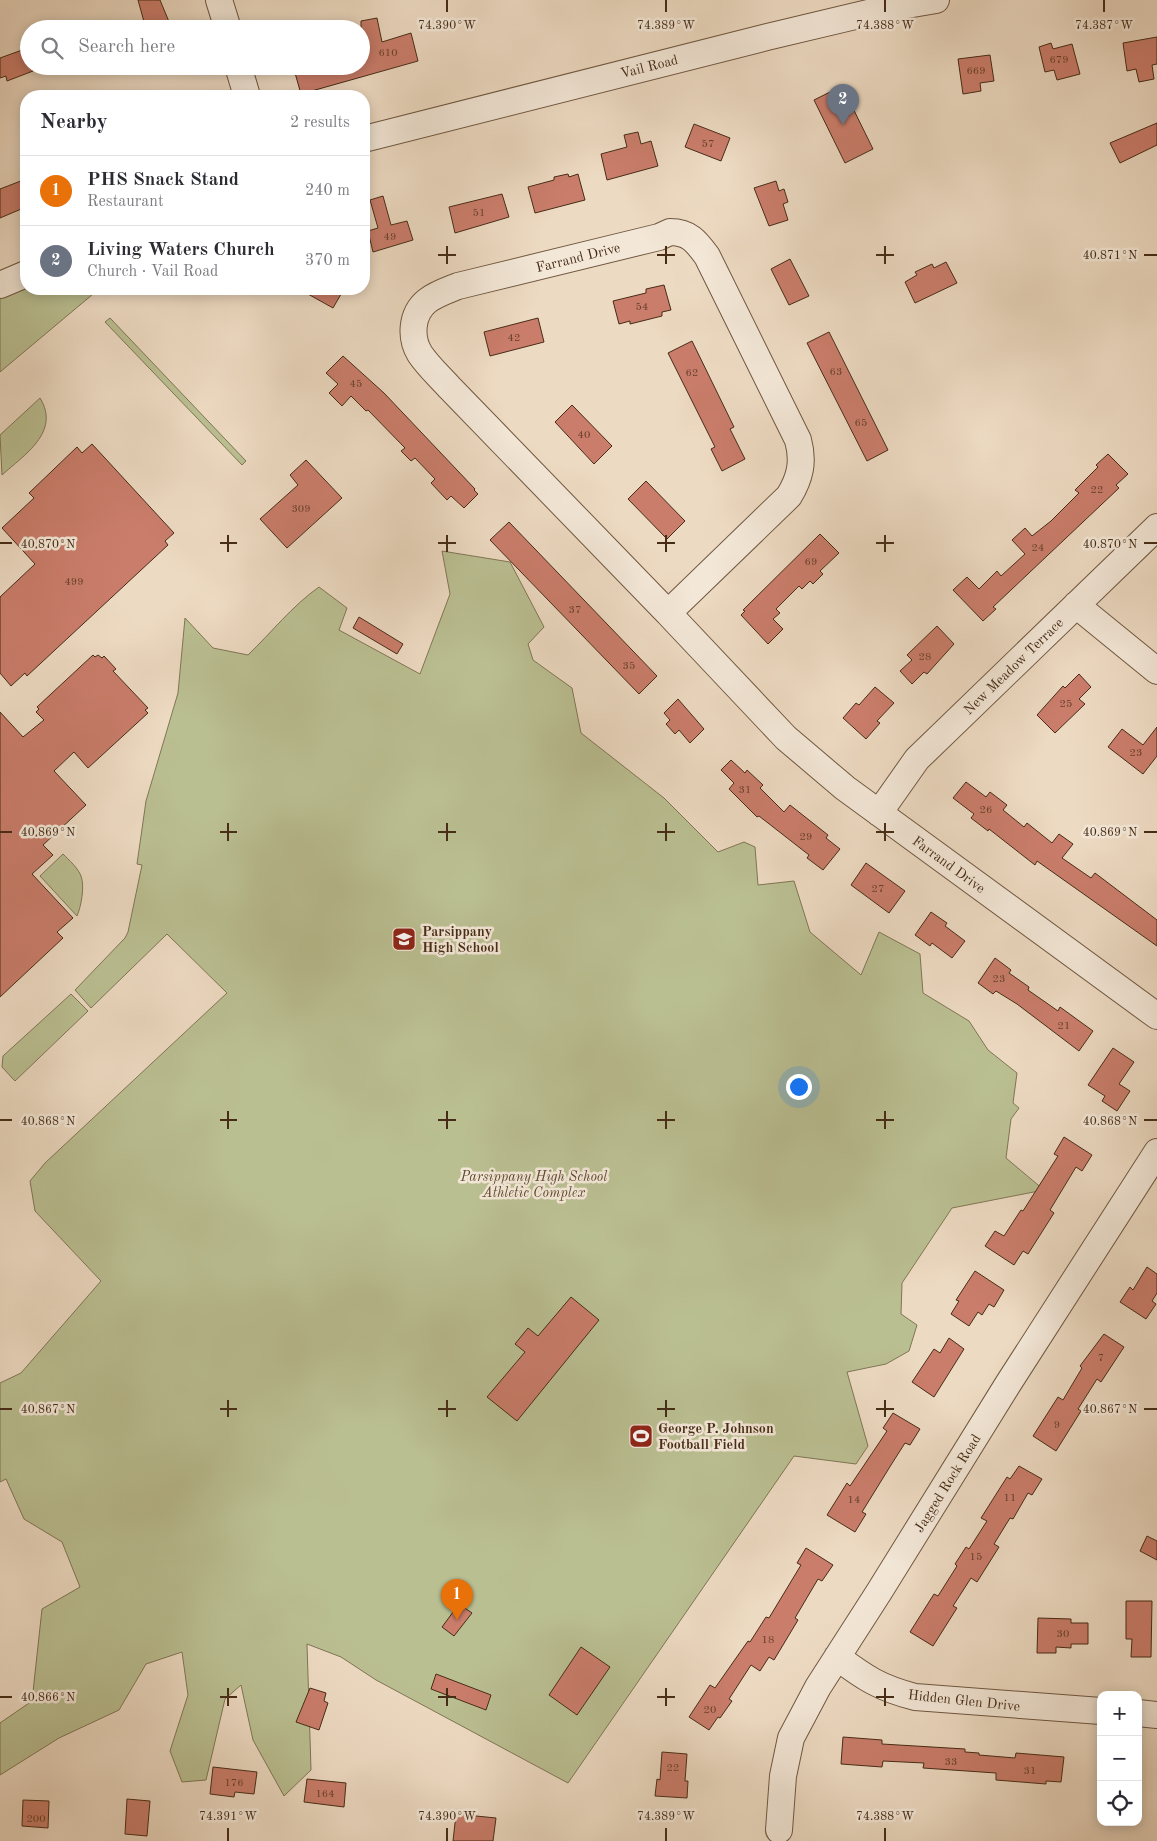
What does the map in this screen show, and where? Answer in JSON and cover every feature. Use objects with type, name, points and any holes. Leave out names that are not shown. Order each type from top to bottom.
[{"type":"street","points":[[220,0],[226,20]]},
{"type":"street","name":"Vail Road","points":[[370,137],[767,37],[889,8],[936,0]]},
{"type":"street","points":[[241,75],[245,90]]},
{"type":"street","name":"Farrand Drive","points":[[668,613],[789,496],[800,475],[802,464],[798,440],[720,280],[697,243],[692,237],[682,232],[670,232],[659,237],[458,286],[426,301],[414,321],[413,333],[415,344],[421,355],[786,738],[845,788],[1157,1016]]},
{"type":"street","points":[[0,285],[20,277]]},
{"type":"street","name":"New Meadow Terrace","points":[[879,813],[917,758],[1157,527]]},
{"type":"street","points":[[1076,605],[1157,671]]},
{"type":"street","name":"Jagged Rock Road","points":[[779,1830],[783,1776],[791,1738],[818,1686],[1013,1376],[1157,1152]]},
{"type":"street","name":"Hidden Glen Drive","points":[[837,1656],[870,1682],[892,1691],[915,1697],[1097,1711]]},
{"type":"street","points":[[1142,1713],[1157,1715]]},
{"type":"green space","points":[[20,288],[20,295],[92,295],[0,372],[0,297]]},
{"type":"green space","points":[[110,318],[246,461],[242,465],[105,322]]},
{"type":"green space","points":[[40,398],[45,410],[46,422],[43,432],[29,451],[2,475],[0,435]]},
{"type":"green space","name":"Parsippany High School Athletic Complex","points":[[442,551],[510,562],[544,627],[528,644],[533,660],[572,688],[581,733],[664,798],[718,852],[744,842],[755,847],[758,885],[794,881],[810,932],[861,975],[879,932],[920,954],[923,993],[969,1021],[988,1050],[1017,1073],[1013,1103],[1019,1108],[1011,1119],[1006,1158],[1044,1190],[952,1208],[902,1283],[901,1314],[917,1325],[909,1351],[886,1364],[847,1372],[868,1446],[856,1464],[794,1456],[568,1783],[376,1680],[341,1657],[307,1644],[311,1770],[284,1796],[253,1740],[241,1685],[225,1699],[206,1780],[182,1782],[170,1751],[188,1695],[182,1652],[146,1664],[119,1710],[59,1738],[0,1775],[0,1723],[32,1701],[42,1609],[80,1587],[62,1542],[24,1519],[6,1479],[0,1482],[0,1383],[21,1373],[101,1281],[35,1211],[30,1181],[45,1163],[227,993],[167,934],[91,1008],[75,990],[125,938],[128,932],[142,865],[137,864],[146,801],[178,693],[185,618],[213,648],[248,655],[291,611],[319,587],[347,608],[339,630],[420,674],[450,594]]},
{"type":"green space","points":[[63,854],[78,870],[82,880],[82,896],[77,916],[40,876]]},
{"type":"green space","points":[[71,994],[88,1011],[15,1081],[2,1067],[3,1056]]},
{"type":"building","points":[[138,0],[160,0],[168,20],[144,20]]},
{"type":"building","points":[[377,18],[382,42],[411,33],[418,61],[370,75],[370,20],[366,20]]},
{"type":"building","points":[[1157,37],[1157,64],[1152,65],[1154,79],[1139,82],[1136,69],[1127,71],[1123,43]]},
{"type":"building","points":[[1051,43],[1053,49],[1072,44],[1080,74],[1057,80],[1054,70],[1045,72],[1039,47]]},
{"type":"building","points":[[20,51],[20,75],[23,75],[7,81],[6,76],[0,78],[0,58]]},
{"type":"building","points":[[990,55],[994,81],[980,83],[981,91],[963,94],[958,59]]},
{"type":"building","points":[[296,75],[368,75],[315,90],[300,90]]},
{"type":"building","points":[[842,86],[873,149],[845,163],[814,100]]},
{"type":"building","points":[[1157,123],[1157,145],[1120,163],[1110,143]]},
{"type":"building","points":[[694,124],[730,138],[721,161],[685,147]]},
{"type":"building","points":[[638,132],[641,144],[651,141],[658,166],[607,180],[601,154],[627,147],[624,135]]},
{"type":"building","points":[[568,174],[569,177],[578,174],[585,200],[535,213],[528,187]]},
{"type":"building","points":[[20,181],[20,210],[0,218],[0,189]]},
{"type":"building","points":[[776,181],[779,191],[784,189],[788,202],[783,204],[788,220],[769,226],[754,188]]},
{"type":"building","points":[[502,194],[509,217],[455,233],[449,207]]},
{"type":"building","points":[[383,196],[391,225],[407,221],[413,240],[373,252],[370,230],[378,228],[370,200]]},
{"type":"building","points":[[790,259],[809,296],[789,305],[771,269]]},
{"type":"building","points":[[946,262],[957,283],[915,303],[905,282],[917,275],[915,272],[932,264],[934,268]]},
{"type":"building","points":[[664,285],[671,310],[662,312],[662,316],[630,324],[630,321],[619,324],[613,301],[646,293],[646,289]]},
{"type":"building","points":[[310,295],[341,295],[333,308]]},
{"type":"building","points":[[538,318],[544,342],[490,356],[484,332]]},
{"type":"building","points":[[829,332],[888,450],[867,461],[807,343]]},
{"type":"building","points":[[692,341],[734,427],[730,429],[745,459],[722,471],[711,449],[715,447],[668,353]]},
{"type":"building","points":[[343,356],[384,393],[475,489],[478,494],[464,508],[451,496],[447,500],[431,483],[435,479],[415,458],[411,461],[401,451],[405,448],[368,410],[366,411],[351,396],[342,406],[329,393],[338,384],[326,373]]},
{"type":"building","points":[[572,405],[612,446],[594,464],[555,422]]},
{"type":"building","points":[[92,444],[174,533],[165,541],[168,545],[27,676],[25,673],[11,686],[0,673],[0,597],[35,564],[2,528],[34,498],[29,493],[77,447],[82,453]]},
{"type":"building","points":[[1108,454],[1128,474],[1116,485],[1119,488],[993,607],[996,609],[983,621],[953,590],[967,577],[979,589],[997,571],[1001,576],[1025,554],[1012,540],[1025,528],[1032,536],[1051,521],[1079,493],[1075,490]]},
{"type":"building","points":[[306,460],[342,498],[287,548],[260,519],[298,485],[290,475]]},
{"type":"building","points":[[646,481],[685,521],[667,539],[628,499]]},
{"type":"building","points":[[509,522],[657,676],[639,694],[490,540]]},
{"type":"building","points":[[820,534],[839,553],[820,571],[823,574],[813,584],[810,581],[802,589],[799,586],[776,609],[780,613],[773,619],[783,629],[768,644],[741,615],[745,611],[743,610]]},
{"type":"building","points":[[359,617],[403,644],[397,654],[353,628]]},
{"type":"building","points":[[937,626],[954,644],[927,674],[924,672],[912,684],[900,671],[912,660],[907,655]]},
{"type":"building","points":[[93,655],[95,657],[98,655],[102,658],[104,656],[116,669],[113,671],[148,708],[145,710],[148,713],[88,768],[74,752],[54,771],[86,805],[43,845],[53,855],[32,874],[73,918],[57,932],[63,938],[0,997],[0,712],[23,737],[44,720],[36,712],[39,709],[37,707]]},
{"type":"building","points":[[1079,674],[1091,687],[1079,699],[1085,704],[1055,733],[1037,715],[1063,686],[1065,688]]},
{"type":"building","points":[[875,687],[894,703],[877,721],[880,723],[866,739],[843,718],[856,703],[859,705]]},
{"type":"building","points":[[678,699],[704,729],[690,743],[679,730],[675,734],[666,724],[670,720],[664,713]]},
{"type":"building","points":[[1157,727],[1157,756],[1143,774],[1108,747],[1122,729],[1143,745]]},
{"type":"building","points":[[731,760],[745,773],[747,770],[763,785],[760,788],[784,812],[790,805],[828,835],[826,838],[840,849],[823,870],[807,858],[809,855],[759,816],[757,817],[729,789],[734,783],[721,770]]},
{"type":"building","points":[[966,782],[986,797],[990,792],[1007,805],[1003,810],[1024,827],[1027,823],[1052,843],[1059,834],[1073,844],[1062,858],[1091,878],[1095,873],[1157,920],[1157,946],[1037,861],[1035,865],[989,829],[988,831],[971,818],[974,814],[953,798]]},
{"type":"building","points":[[866,863],[905,891],[889,913],[851,885]]},
{"type":"building","points":[[931,912],[947,923],[945,926],[965,941],[952,958],[932,943],[930,946],[915,935]]},
{"type":"building","points":[[995,958],[1011,970],[1009,973],[1029,987],[1028,990],[1058,1011],[1060,1007],[1093,1031],[1079,1051],[1017,1004],[996,991],[993,994],[978,983]]},
{"type":"building","points":[[1113,1048],[1134,1062],[1119,1084],[1130,1091],[1117,1111],[1102,1101],[1105,1096],[1088,1085]]},
{"type":"building","points":[[1064,1137],[1092,1155],[1082,1171],[1076,1167],[1050,1210],[1054,1213],[1028,1254],[1023,1251],[1014,1265],[985,1246],[995,1231],[1004,1236],[1021,1210],[1023,1211],[1058,1156],[1054,1154]]},
{"type":"building","points":[[1147,1267],[1157,1274],[1157,1293],[1152,1301],[1156,1304],[1146,1319],[1120,1302],[1130,1287],[1133,1290]]},
{"type":"building","points":[[975,1271],[1004,1290],[994,1307],[989,1304],[982,1315],[978,1312],[969,1326],[951,1314],[959,1301],[956,1300]]},
{"type":"building","points":[[571,1297],[599,1320],[517,1421],[487,1397],[525,1352],[515,1344],[528,1328],[538,1336]]},
{"type":"building","points":[[1104,1334],[1124,1347],[1101,1382],[1097,1379],[1078,1409],[1081,1411],[1056,1451],[1033,1436],[1058,1397],[1063,1400],[1082,1368],[1080,1366]]},
{"type":"building","points":[[949,1338],[964,1349],[934,1397],[912,1382],[934,1349],[940,1353]]},
{"type":"building","points":[[893,1413],[920,1429],[910,1445],[905,1443],[891,1465],[862,1512],[866,1514],[855,1532],[827,1515],[847,1483],[850,1486],[887,1431],[883,1428]]},
{"type":"building","points":[[1019,1466],[1042,1479],[1032,1495],[1028,1493],[1013,1519],[1010,1518],[994,1544],[999,1547],[977,1582],[971,1578],[953,1606],[957,1608],[933,1646],[910,1632],[934,1594],[938,1596],[957,1566],[955,1564],[966,1547],[969,1549],[987,1521],[981,1518],[1007,1477],[1010,1479]]},
{"type":"building","points":[[1147,1536],[1157,1541],[1157,1560],[1140,1551]]},
{"type":"building","points":[[806,1548],[833,1565],[822,1581],[818,1579],[795,1618],[798,1620],[774,1660],[769,1657],[760,1671],[751,1665],[729,1699],[732,1701],[709,1730],[689,1717],[710,1685],[715,1688],[748,1641],[750,1642],[766,1617],[769,1618],[801,1565],[797,1563]]},
{"type":"building","points":[[1126,1601],[1152,1601],[1151,1657],[1131,1657],[1132,1639],[1126,1639]]},
{"type":"building","points":[[459,1604],[472,1613],[454,1636],[442,1627]]},
{"type":"building","points":[[1038,1618],[1071,1619],[1071,1623],[1088,1623],[1088,1644],[1071,1644],[1071,1648],[1056,1647],[1056,1653],[1037,1653]]},
{"type":"building","points":[[581,1647],[610,1667],[577,1715],[549,1695]]},
{"type":"building","points":[[436,1674],[491,1695],[486,1710],[431,1689]]},
{"type":"building","points":[[310,1688],[326,1693],[324,1701],[328,1703],[319,1730],[296,1722]]},
{"type":"building","points":[[843,1737],[882,1740],[882,1744],[965,1749],[965,1752],[979,1753],[979,1755],[1015,1758],[1016,1753],[1064,1757],[1061,1782],[1046,1781],[1046,1784],[996,1780],[996,1773],[923,1768],[924,1763],[883,1761],[882,1767],[841,1764]]},
{"type":"building","points":[[662,1752],[687,1754],[685,1781],[688,1781],[687,1798],[655,1796],[657,1779],[660,1780]]},
{"type":"building","points":[[213,1767],[257,1772],[254,1794],[235,1792],[234,1797],[210,1794]]},
{"type":"building","points":[[307,1779],[346,1783],[344,1807],[304,1802]]},
{"type":"building","points":[[127,1799],[150,1801],[147,1836],[125,1834]]},
{"type":"building","points":[[23,1800],[49,1801],[48,1828],[22,1826]]},
{"type":"building","points":[[456,1814],[496,1818],[493,1841],[453,1841]]},
{"type":"place","name":"Living Waters Church","points":[[843,125]]},
{"type":"place","name":"Parsippany High School","points":[[404,939]]},
{"type":"place","name":"George P. Johnson Football Field","points":[[641,1436]]},
{"type":"place","name":"PHS Snack Stand","points":[[457,1620]]}]
